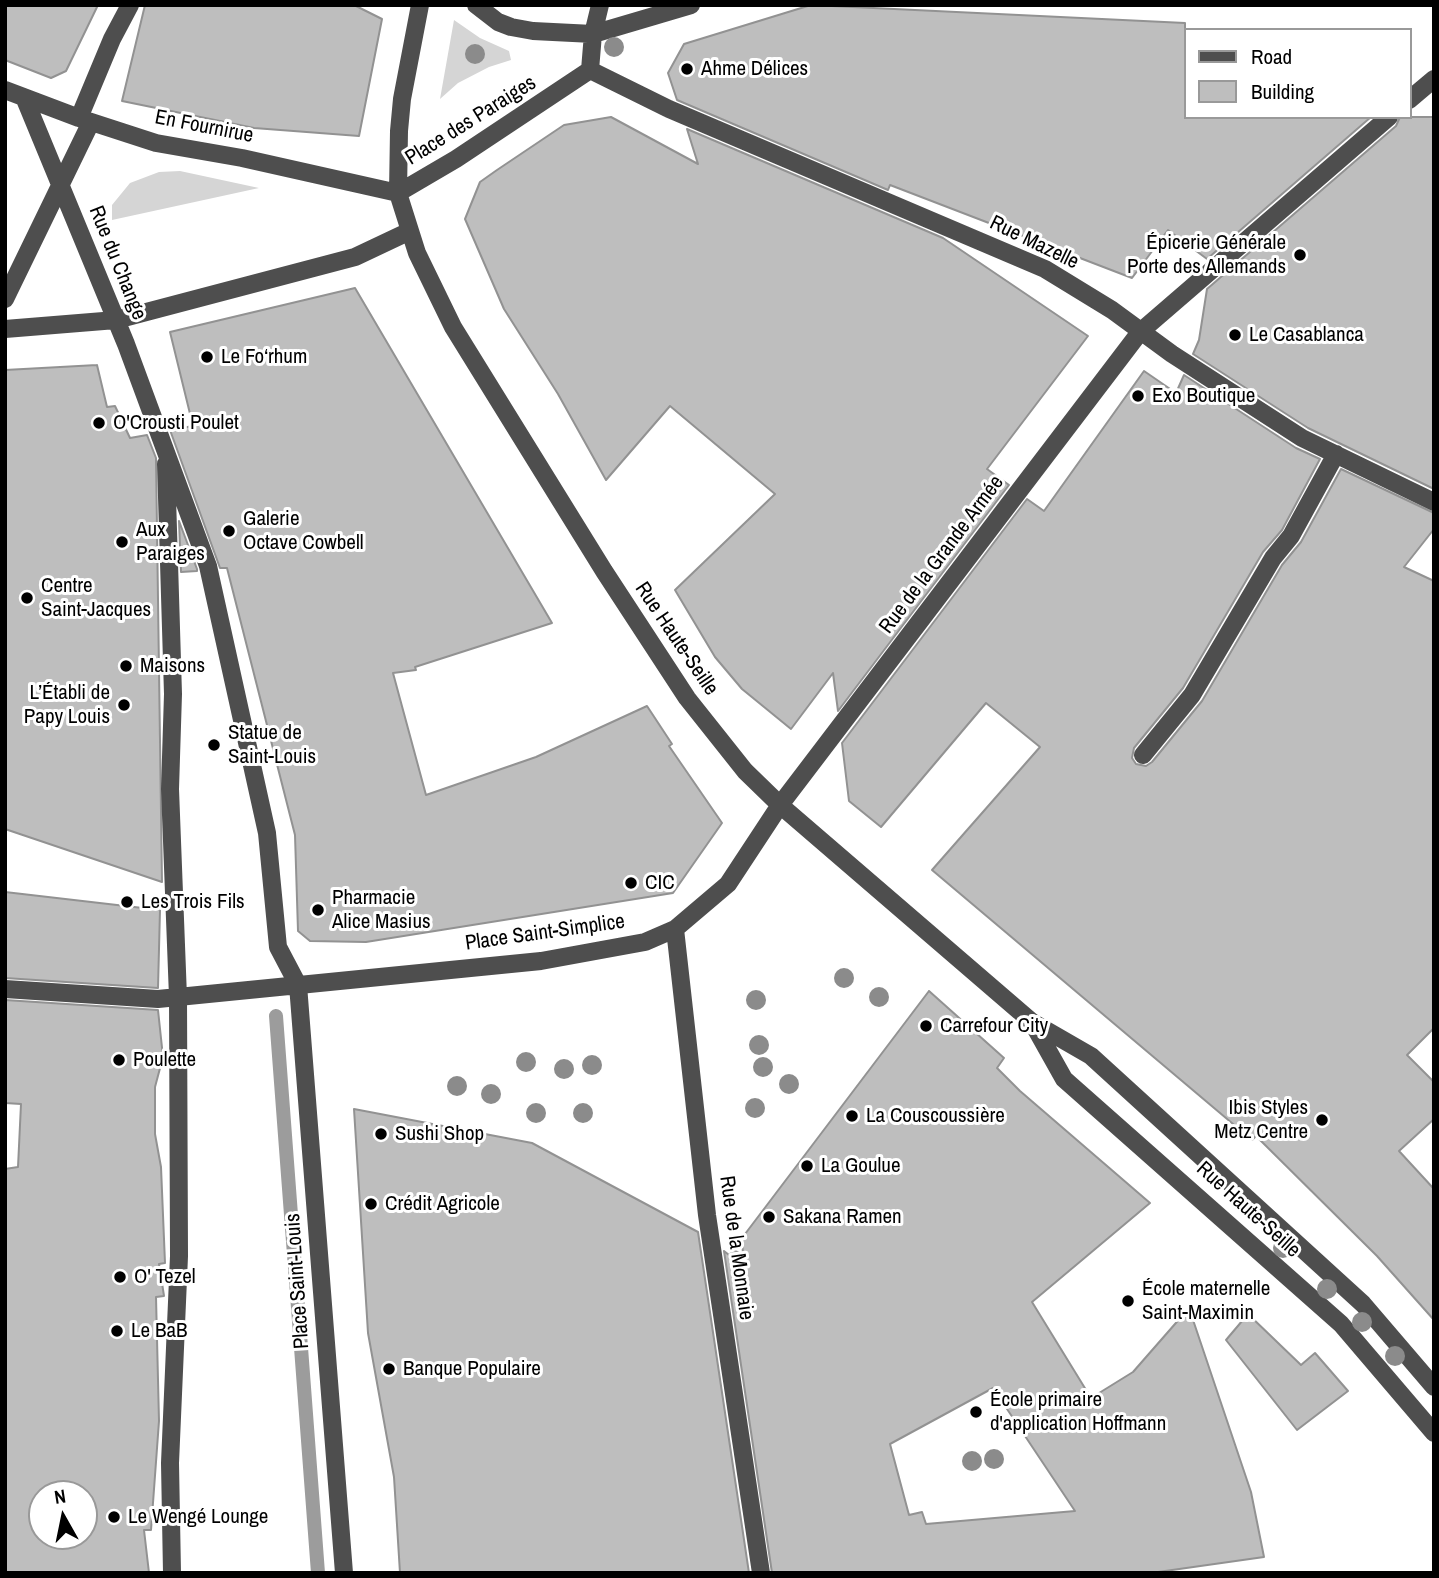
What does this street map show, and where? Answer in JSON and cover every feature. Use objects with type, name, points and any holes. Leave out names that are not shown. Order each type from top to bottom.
[{"type":"street","points":[[5,299],[61,186],[112,39],[130,5]]},
{"type":"street","points":[[476,5],[498,22],[511,27],[533,32],[593,34],[691,5]]},
{"type":"street","points":[[590,70],[593,34],[600,5]]},
{"type":"street","name":"Place des Paraiges","points":[[398,193],[402,99],[418,6]]},
{"type":"street","name":"Place des Paraiges","points":[[398,193],[456,159],[590,70]]},
{"type":"street","name":"Rue Mazelle","points":[[590,70],[669,109],[1045,269],[1112,310],[1140,332],[1302,438],[1434,502]]},
{"type":"street","points":[[1411,98],[1434,79]]},
{"type":"street","name":"En Fournirue","points":[[5,90],[85,120],[156,142],[398,193]]},
{"type":"street","name":"Rue du Change","points":[[24,97],[166,447],[208,566]]},
{"type":"street","name":"Rue de la Grande Armée","points":[[780,805],[1140,332],[1387,119]]},
{"type":"street","name":"Rue Haute-Seille","points":[[398,193],[416,253],[453,327],[653,649],[723,746],[780,805],[1032,1023],[1091,1056],[1363,1304],[1434,1387]]},
{"type":"street","points":[[5,329],[116,320],[355,257],[410,231]]},
{"type":"street","name":"Rue du Change","points":[[166,447],[173,694],[170,789],[177,997]]},
{"type":"street","points":[[1143,755],[1192,695],[1273,558],[1291,536],[1336,454]]},
{"type":"street","name":"Place Saint-Louis","points":[[208,566],[267,832],[278,947],[298,985],[344,1573]]},
{"type":"street","name":"Place Saint-Simplice","points":[[298,985],[541,961],[645,942],[675,929],[728,884],[780,805]]},
{"type":"street","name":"Rue de la Monnaie","points":[[675,929],[707,1215],[761,1573]]},
{"type":"street","points":[[5,989],[159,999],[298,985]]},
{"type":"street","points":[[172,1573],[170,1463],[179,1256],[177,997]]},
{"type":"street","name":"Rue Haute-Seille","points":[[1032,1023],[1064,1079],[1341,1324],[1434,1433]]},
{"type":"shaded area","points":[[454,20],[480,38],[509,51],[511,60],[489,67],[458,83],[440,99]]},
{"type":"shaded area","points":[[180,171],[259,188],[112,220],[112,205],[130,183],[159,172]]},
{"type":"building","points":[[5,5],[98,5],[66,71],[51,78],[5,60]]},
{"type":"building","points":[[145,5],[354,5],[382,19],[359,136],[254,128],[122,101]]},
{"type":"building","points":[[811,5],[1185,23],[1184,119],[1369,119],[1207,259],[1168,230],[1132,278],[890,185],[888,190],[677,100],[668,73],[684,44]]},
{"type":"building","points":[[611,117],[698,164],[687,129],[943,238],[1088,336],[987,469],[1009,485],[838,711],[833,673],[791,729],[742,689],[715,657],[675,590],[775,494],[670,406],[606,480],[558,394],[504,309],[465,219],[480,182],[497,170],[564,125]]},
{"type":"building","points":[[1433,117],[1434,489],[1308,428],[1193,354],[1199,340],[1207,289],[1396,126],[1399,119]]},
{"type":"building","points":[[355,288],[552,623],[415,667],[416,670],[393,673],[426,795],[536,757],[647,706],[672,744],[669,746],[722,823],[673,893],[366,942],[310,941],[298,931],[295,835],[227,568],[220,568],[170,430],[193,426],[170,332]]},
{"type":"building","points":[[97,365],[107,407],[115,406],[130,438],[147,435],[156,458],[162,882],[5,829],[5,370]]},
{"type":"building","points":[[1144,371],[1176,393],[1184,375],[1296,448],[1320,459],[1282,530],[1263,552],[1183,688],[1134,748],[1132,758],[1136,764],[1146,766],[1152,762],[1202,701],[1282,565],[1301,542],[1341,469],[1434,513],[1434,529],[1404,567],[1434,581],[1434,1028],[1407,1055],[1434,1082],[1434,1119],[1399,1151],[1434,1189],[1434,1320],[1377,1256],[1256,1136],[1252,1140],[932,870],[1040,747],[986,703],[881,827],[849,801],[842,743],[1027,499],[1044,511]]},
{"type":"building","points":[[179,521],[197,569],[197,571],[181,572]]},
{"type":"building","points":[[5,892],[160,910],[158,988],[5,978]]},
{"type":"building","points":[[929,991],[1004,1058],[997,1068],[1020,1091],[1150,1203],[1032,1302],[1091,1398],[1133,1372],[1189,1308],[1251,1492],[1264,1557],[1151,1573],[772,1573],[724,1251],[729,1255],[734,1250],[743,1255],[742,1238]],"holes":[[[993,1388],[1075,1511],[926,1524],[922,1512],[909,1515],[890,1444]]]},
{"type":"building","points":[[5,1000],[158,1010],[163,1057],[155,1087],[155,1134],[161,1167],[165,1263],[159,1264],[164,1296],[156,1297],[159,1421],[151,1530],[144,1530],[149,1573],[5,1573],[5,1169],[18,1167],[21,1104],[5,1103]]},
{"type":"building","points":[[354,1109],[532,1143],[698,1232],[749,1573],[400,1573],[394,1477],[368,1333]]},
{"type":"building","points":[[1248,1314],[1301,1365],[1315,1353],[1348,1391],[1297,1430],[1226,1340]]},
{"type":"waterway","points":[[276,1016],[318,1573]]},
{"type":"place","name":"Ahme Délices","points":[[687,69]]},
{"type":"place","name":"Épicerie Générale Porte des Allemands","points":[[1300,255]]},
{"type":"place","name":"Le Casablanca","points":[[1235,335]]},
{"type":"place","name":"Le Fo‘rhum","points":[[207,357]]},
{"type":"place","name":"Exo Boutique","points":[[1138,396]]},
{"type":"place","name":"O'Crousti Poulet","points":[[99,423]]},
{"type":"place","name":"Galerie Octave Cowbell","points":[[229,531]]},
{"type":"place","name":"Aux Paraiges","points":[[122,542]]},
{"type":"place","name":"Centre Saint-Jacques","points":[[27,598]]},
{"type":"place","name":"Maisons","points":[[126,666]]},
{"type":"place","name":"L’Établi de Papy Louis","points":[[124,705]]},
{"type":"place","name":"Statue de Saint-Louis","points":[[214,745]]},
{"type":"place","name":"CIC","points":[[631,883]]},
{"type":"place","name":"Les Trois Fils","points":[[127,902]]},
{"type":"place","name":"Pharmacie Alice Masius","points":[[318,910]]},
{"type":"place","name":"Carrefour City","points":[[926,1026]]},
{"type":"place","name":"Poulette","points":[[119,1060]]},
{"type":"place","name":"La Couscoussière","points":[[852,1116]]},
{"type":"place","name":"Ibis Styles Metz Centre","points":[[1322,1120]]},
{"type":"place","name":"Sushi Shop","points":[[381,1134]]},
{"type":"place","name":"La Goulue","points":[[807,1166]]},
{"type":"place","name":"Crédit Agricole","points":[[371,1204]]},
{"type":"place","name":"Sakana Ramen","points":[[769,1217]]},
{"type":"place","name":"O' Tezel","points":[[120,1277]]},
{"type":"place","name":"École maternelle Saint-Maximin","points":[[1128,1301]]},
{"type":"place","name":"Le BaB","points":[[117,1331]]},
{"type":"place","name":"Banque Populaire","points":[[389,1369]]},
{"type":"place","name":"École primaire d'application Hoffmann","points":[[976,1412]]},
{"type":"place","name":"Le Wengé Lounge","points":[[114,1517]]}]
